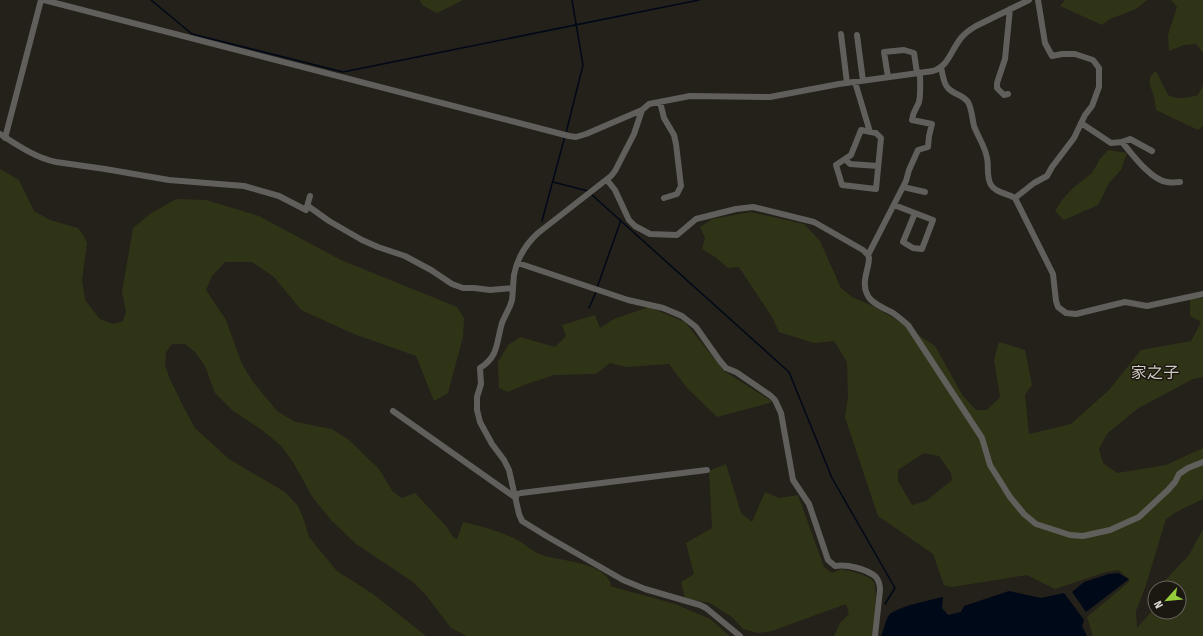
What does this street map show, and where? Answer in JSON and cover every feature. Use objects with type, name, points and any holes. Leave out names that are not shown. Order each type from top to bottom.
[{"type":"street","points":[[41,0],[3,136],[25,149],[49,160],[169,180],[244,186],[279,196],[306,210],[310,196]]},
{"type":"street","points":[[44,0],[569,136],[586,134],[642,110],[649,104],[690,96],[770,97],[847,83],[932,71],[941,68],[947,62],[962,36],[968,31],[1029,0]]},
{"type":"street","points":[[1015,198],[1034,183],[1047,176],[1052,166],[1071,143],[1092,106],[1099,87],[1099,68],[1093,60],[1075,54],[1052,56],[1045,43],[1038,0]]},
{"type":"street","points":[[1008,94],[1004,95],[1000,92],[997,88],[997,83],[1006,59],[1010,9]]},
{"type":"street","points":[[841,34],[847,83]]},
{"type":"street","points":[[857,35],[863,81]]},
{"type":"street","points":[[888,77],[884,52],[904,50],[914,53],[921,86],[918,102],[913,111],[912,120],[932,124],[928,147],[918,150],[894,205],[868,255],[869,262],[865,281],[866,291],[874,304],[894,314],[908,325],[982,438],[990,465],[1010,497],[1024,514],[1036,524],[1070,536],[1083,536],[1110,530],[1139,517],[1168,490],[1175,482],[1179,474],[1203,462]]},
{"type":"street","points":[[941,68],[948,88],[963,97],[971,110],[974,125],[986,153],[990,185],[997,191],[1015,198],[1052,274],[1058,307],[1066,313],[1076,314],[1125,302],[1147,306],[1203,294]]},
{"type":"street","points":[[855,82],[870,132]]},
{"type":"street","points":[[660,102],[664,118],[674,135],[681,186],[677,194],[664,198]]},
{"type":"street","points":[[642,110],[634,134],[615,171],[607,180],[531,239],[521,255],[514,274],[512,301],[502,323],[496,350],[488,363],[480,368],[477,410],[480,422],[509,470],[520,518],[535,530],[624,580],[645,589],[706,608],[740,636]]},
{"type":"street","points":[[1081,123],[1111,143],[1122,142],[1130,139],[1152,151]]},
{"type":"street","points":[[861,130],[870,132],[876,133],[881,138],[876,189],[842,185],[836,165],[850,154],[861,130]]},
{"type":"street","points":[[1122,142],[1140,165],[1159,179],[1166,182],[1180,182]]},
{"type":"street","points":[[844,159],[850,164],[878,166]]},
{"type":"street","points":[[607,180],[615,190],[629,220],[635,226],[650,234],[677,235],[696,219],[736,209],[753,207],[814,222],[863,250],[868,255]]},
{"type":"street","points":[[902,187],[925,192]]},
{"type":"street","points":[[894,205],[916,213],[933,220],[922,249],[913,248],[903,242],[916,213]]},
{"type":"street","points":[[308,206],[329,221],[362,240],[405,256],[431,270],[452,284],[463,288],[490,290],[513,288]]},
{"type":"street","points":[[518,263],[628,300],[663,308],[682,316],[696,327],[726,368],[736,372],[776,400],[781,413],[793,480],[809,504],[828,560],[835,566],[843,565],[860,569],[876,577],[879,583],[880,590],[875,636]]},
{"type":"street","points":[[393,411],[515,496]]},
{"type":"street","points":[[515,496],[521,493],[707,470]]},
{"type":"green space","points":[[420,0],[463,0],[437,13],[422,5]]},
{"type":"green space","points":[[1065,0],[1147,0],[1136,9],[1110,19],[1102,25],[1060,6]]},
{"type":"green space","points":[[1171,0],[1203,0],[1203,53],[1196,44],[1184,45],[1169,51],[1168,35],[1177,7]]},
{"type":"green space","points":[[1156,71],[1168,95],[1175,98],[1198,95],[1203,85],[1203,126],[1198,130],[1156,110],[1150,80]]},
{"type":"green space","points":[[1108,150],[1127,153],[1121,170],[1109,183],[1098,205],[1064,220],[1055,211],[1062,200],[1073,188],[1092,173],[1100,159]]},
{"type":"green space","points":[[0,169],[19,180],[34,211],[50,220],[78,228],[84,236],[87,243],[82,280],[85,300],[100,319],[113,324],[123,321],[126,312],[122,292],[133,228],[150,214],[176,199],[206,200],[259,216],[341,260],[457,307],[464,318],[463,337],[448,393],[434,401],[416,356],[354,334],[301,310],[274,277],[252,262],[225,262],[212,276],[206,290],[226,320],[242,364],[253,382],[278,412],[296,422],[332,429],[349,440],[379,469],[393,492],[402,498],[415,493],[445,525],[454,538],[457,539],[463,522],[499,532],[519,541],[540,554],[580,563],[599,571],[606,576],[611,584],[610,586],[675,604],[710,619],[730,636],[467,636],[451,628],[426,595],[413,582],[356,544],[332,521],[313,498],[293,462],[281,446],[262,430],[233,411],[215,393],[205,366],[195,352],[185,344],[172,344],[166,352],[165,365],[169,377],[195,428],[229,459],[285,492],[298,506],[309,537],[337,571],[373,594],[426,636],[0,636]]},
{"type":"green space","points":[[751,212],[804,224],[820,241],[841,288],[852,297],[873,306],[895,319],[935,346],[963,396],[976,410],[987,410],[1000,397],[994,360],[999,342],[1025,350],[1032,385],[1025,395],[1029,434],[1071,424],[1109,390],[1141,350],[1191,341],[1201,322],[1190,316],[1190,299],[1203,298],[1203,377],[1193,379],[1137,409],[1107,434],[1099,449],[1103,463],[1117,473],[1166,465],[1203,448],[1203,499],[1178,511],[1166,519],[1146,585],[1136,611],[1137,628],[1147,617],[1147,620],[1187,620],[1187,580],[1166,580],[1189,555],[1203,529],[1203,636],[1093,636],[1087,617],[1130,581],[1119,570],[1106,572],[1055,589],[1027,575],[952,587],[944,585],[933,554],[878,516],[845,417],[848,397],[847,362],[834,341],[814,343],[779,332],[772,317],[739,267],[728,268],[715,257],[702,249],[705,238],[700,227],[712,219]],"holes":[[[924,453],[939,456],[951,473],[952,480],[926,501],[912,505],[898,481],[898,470]]]},
{"type":"green space","points":[[649,307],[685,322],[724,371],[773,402],[717,417],[687,388],[669,364],[626,367],[610,363],[596,374],[554,375],[508,392],[499,388],[498,362],[508,345],[520,337],[555,347],[566,336],[562,325],[595,315],[600,328],[614,319]]},
{"type":"green space","points":[[726,464],[741,513],[752,522],[765,492],[779,498],[798,495],[824,567],[832,573],[841,569],[862,575],[873,581],[876,591],[876,599],[872,636],[834,636],[840,623],[849,614],[846,604],[772,631],[758,633],[743,629],[732,617],[710,603],[685,598],[681,582],[694,574],[686,543],[712,528],[709,471]]},
{"type":"water","points":[[1118,573],[1129,579],[1086,612],[1072,592],[1084,582],[1109,574]]},
{"type":"water","points":[[1009,591],[1041,598],[1064,593],[1084,620],[1082,626],[1087,636],[881,636],[889,615],[899,609],[943,597],[942,608],[948,615],[961,612],[964,606]]},
{"type":"waterway","points":[[151,0],[192,34],[343,72],[699,0]]},
{"type":"waterway","points":[[566,133],[583,65],[572,0]]},
{"type":"waterway","points":[[542,221],[565,136]]},
{"type":"waterway","points":[[553,182],[588,191]]},
{"type":"waterway","points":[[591,194],[789,372],[832,478],[895,588],[885,604]]},
{"type":"waterway","points":[[597,288],[621,220]]},
{"type":"waterway","points":[[589,308],[596,292]]},
{"type":"district","name":"家之子","points":[[1155,372]]}]
